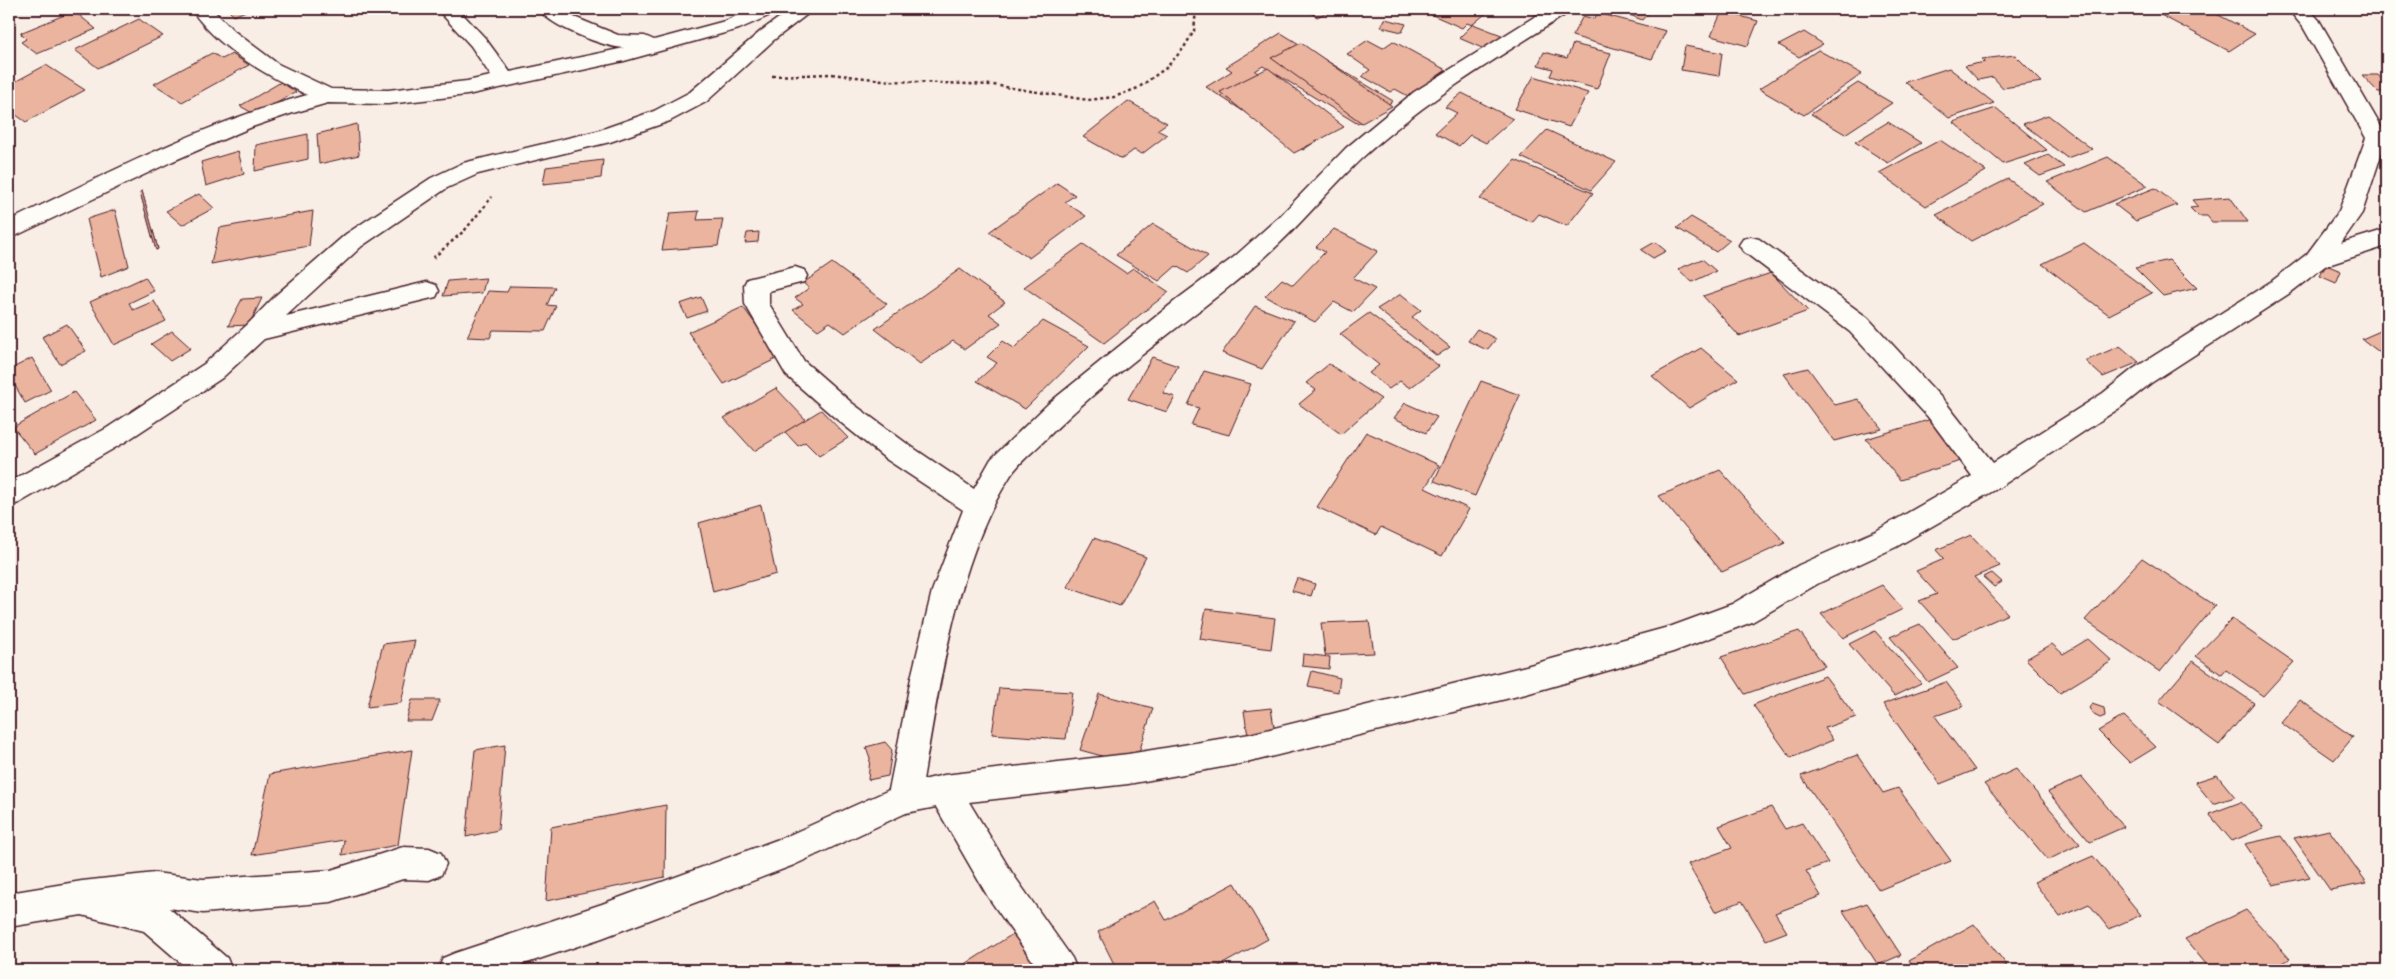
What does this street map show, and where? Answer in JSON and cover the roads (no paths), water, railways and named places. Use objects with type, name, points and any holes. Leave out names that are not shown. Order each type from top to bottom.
[{"type":"street","points":[[201,9],[227,35],[271,69],[327,96]]},
{"type":"street","points":[[447,9],[478,42],[504,79]]},
{"type":"street","points":[[549,9],[567,21],[615,41],[671,43]]},
{"type":"street","points":[[9,231],[158,159],[279,108],[327,96],[388,97],[467,88],[671,43],[732,25],[768,9]]},
{"type":"street","points":[[9,496],[116,435],[213,371],[256,332],[285,300],[354,240],[402,206],[471,168],[602,137],[662,116],[698,96],[724,76],[768,35],[804,9]]},
{"type":"street","points":[[903,799],[926,678],[947,591],[978,506],[1001,467],[1058,410],[1189,303],[1249,257],[1288,222],[1354,153],[1422,97],[1561,9]]},
{"type":"street","points":[[455,970],[602,921],[785,853],[903,799],[944,790],[1128,769],[1250,748],[1526,680],[1673,639],[1742,613],[1809,574],[1886,538],[1990,479],[2112,400],[2142,376],[2281,287],[2316,260],[2350,213],[2377,138],[2312,24],[2298,9]]},
{"type":"street","points":[[2316,260],[2387,237]]},
{"type":"street","points":[[1751,245],[1859,326],[1937,410],[1990,479]]},
{"type":"street","points":[[795,276],[756,285],[757,304],[795,368],[843,410],[896,451],[978,506]]},
{"type":"street","points":[[256,332],[427,291]]},
{"type":"street","points":[[944,790],[1000,885],[1060,970]]},
{"type":"street","points":[[9,910],[82,898],[155,890],[203,896],[330,886],[403,863],[429,864]]},
{"type":"street","points":[[82,898],[153,917],[215,970]]}]
